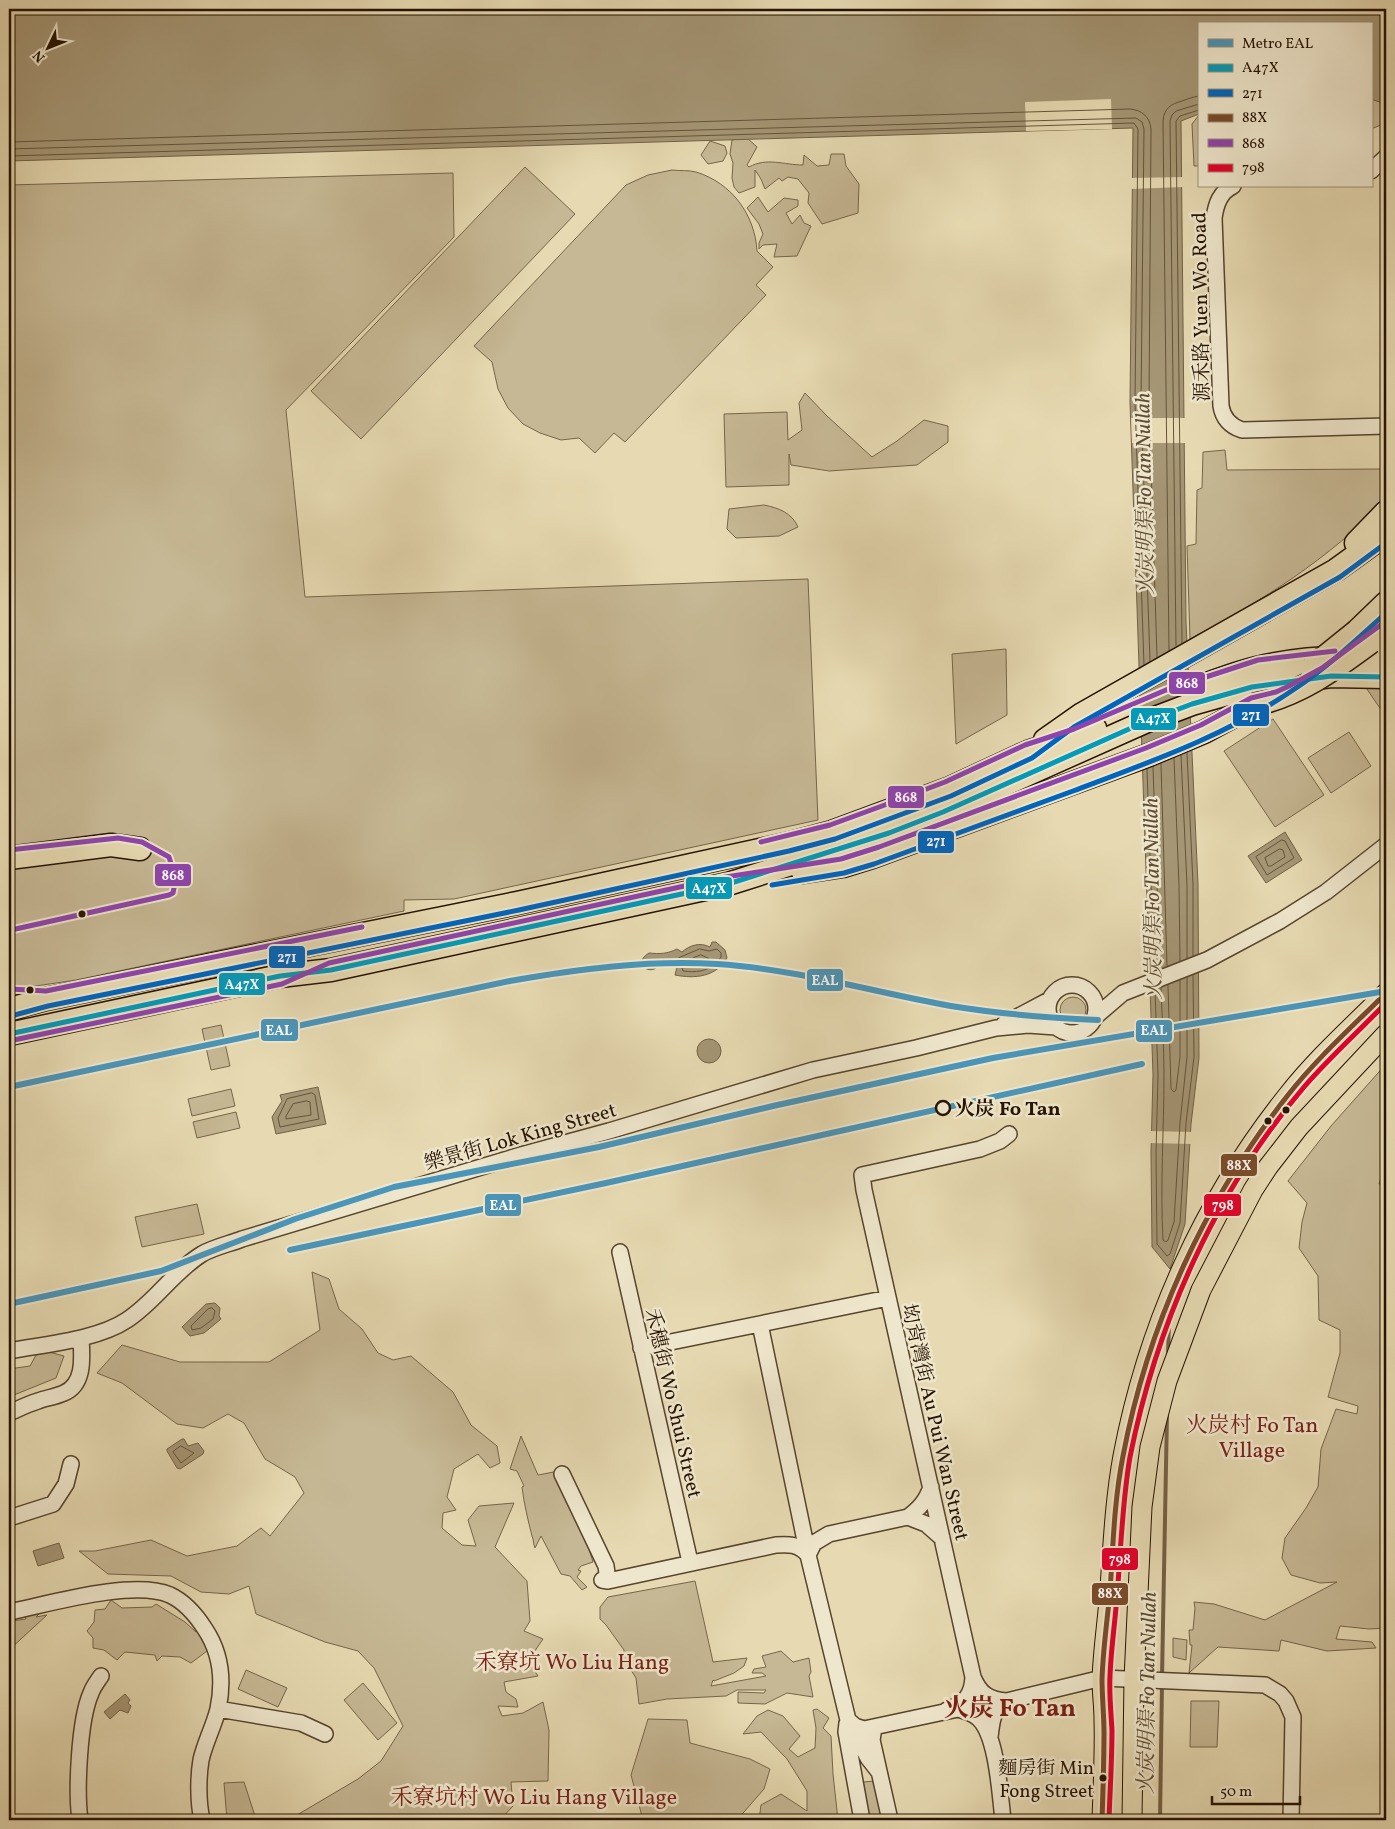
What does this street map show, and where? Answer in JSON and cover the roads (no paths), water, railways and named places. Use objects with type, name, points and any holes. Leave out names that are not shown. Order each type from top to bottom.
[{"type":"highway","points":[[1326,574],[1386,512]]},
{"type":"highway","points":[[1028,752],[1070,721],[1350,561],[1386,534]]},
{"type":"highway","points":[[9,1034],[280,976],[331,970],[728,884],[843,866],[872,857],[1139,759],[1204,732],[1292,682],[1328,655],[1371,634],[1386,603]]},
{"type":"highway","points":[[9,1009],[46,999],[517,903],[805,839],[832,832],[932,795],[1028,752],[1134,718],[1260,667],[1331,658],[1386,661]]},
{"type":"highway","points":[[1192,696],[1291,680],[1331,676],[1386,677]]},
{"type":"highway","points":[[728,884],[889,833],[943,812],[1134,718]]},
{"type":"highway","points":[[13,857],[111,845],[140,848]]},
{"type":"highway","points":[[9,1049],[284,991],[331,970]]},
{"type":"highway","points":[[9,996],[46,999]]},
{"type":"main road","points":[[1102,1820],[1104,1720],[1102,1678],[1113,1532],[1122,1459],[1140,1382],[1163,1313],[1187,1255],[1230,1178],[1256,1137],[1308,1072],[1386,993]]},
{"type":"main road","points":[[1132,1820],[1134,1680],[1142,1507],[1148,1456],[1167,1381],[1194,1308],[1226,1240],[1253,1190],[1299,1127],[1381,1040]]},
{"type":"street","points":[[1372,170],[1386,157]]},
{"type":"street","name":"源禾路 Yuen Wo Road","points":[[1230,188],[1222,194],[1215,209],[1214,218],[1221,406],[1226,420],[1235,428],[1242,430],[1386,426]]},
{"type":"street","points":[[1130,990],[1101,992],[1079,986],[1065,986],[1054,993],[1049,1000],[1048,1014],[1056,1027],[1063,1031],[1078,1032],[1091,1024],[1095,1017],[1117,997],[1130,990],[1207,960],[1280,921],[1326,892],[1386,845]]},
{"type":"street","points":[[1086,989],[1095,1002],[1095,1017]]},
{"type":"street","name":"樂景街 Lok King Street","points":[[996,1028],[1049,1000]]},
{"type":"street","name":"樂景街 Lok King Street","points":[[9,1351],[101,1333],[128,1320],[204,1252],[242,1239],[787,1077],[996,1028],[1028,1025],[1056,1027]]},
{"type":"street","name":"㘭背灣街 Au Pui Wan Street","points":[[974,1677],[862,1175],[980,1149],[1000,1141],[1009,1134]]},
{"type":"street","name":"禾穗街 Wo Shui Street","points":[[620,1252],[690,1562]]},
{"type":"street","points":[[642,1348],[888,1298]]},
{"type":"street","points":[[760,1324],[803,1533],[848,1720],[868,1758],[879,1772]]},
{"type":"street","points":[[9,1413],[65,1393],[75,1384],[80,1374],[82,1363],[81,1338]]},
{"type":"street","points":[[9,1518],[53,1504],[66,1484],[71,1464]]},
{"type":"street","points":[[562,1474],[606,1566],[605,1581],[776,1545],[794,1545],[803,1548],[808,1555]]},
{"type":"street","points":[[808,1555],[814,1543],[829,1534],[908,1517],[918,1510],[926,1500],[931,1486]]},
{"type":"street","points":[[908,1517],[926,1524],[942,1539]]},
{"type":"street","points":[[9,1612],[122,1590],[150,1590],[169,1595],[184,1603],[199,1619],[214,1642],[219,1658],[221,1682],[218,1709],[202,1759],[200,1811],[202,1820]]},
{"type":"street","points":[[80,1820],[78,1782],[86,1709],[91,1693],[101,1676]]},
{"type":"street","points":[[974,1677],[977,1685],[988,1698],[1007,1701]]},
{"type":"street","points":[[946,1711],[955,1707],[968,1696],[972,1689],[974,1677]]},
{"type":"street","points":[[990,1737],[995,1710],[1007,1701],[1102,1678],[1258,1684],[1273,1689],[1286,1701],[1293,1717],[1290,1820]]},
{"type":"street","points":[[218,1709],[301,1723],[325,1734]]},
{"type":"street","points":[[848,1720],[855,1726],[864,1729],[958,1709],[969,1712],[982,1722],[990,1737],[1000,1791],[1003,1820]]},
{"type":"street","points":[[848,1720],[846,1732],[858,1788],[862,1820]]},
{"type":"street","points":[[874,1728],[872,1740],[890,1820]]},
{"type":"water","points":[[9,9],[1386,9],[1386,104],[1372,99],[1372,22],[1198,22],[1198,114],[1181,121],[1186,622],[1198,884],[1199,1058],[1191,1124],[1185,1224],[1170,1269],[1152,1247],[1151,1153],[1153,1075],[1130,402],[1133,128],[9,161]]},
{"type":"water","points":[[1285,832],[1302,860],[1266,883],[1248,856]]},
{"type":"water","points":[[712,942],[716,942],[725,950],[727,958],[711,973],[690,977],[675,975],[677,967],[668,959],[651,970],[642,967],[643,958],[649,953],[670,952],[677,949],[682,952],[695,945],[710,947]]},
{"type":"water","points":[[709,1039],[718,1042],[721,1051],[718,1060],[709,1063],[700,1060],[697,1051],[700,1042]]},
{"type":"water","points":[[318,1087],[326,1124],[276,1134],[272,1117],[282,1101],[280,1095]]},
{"type":"water","points":[[215,1303],[220,1308],[219,1316],[221,1319],[204,1333],[190,1336],[182,1327],[206,1304]]},
{"type":"water","points":[[184,1439],[188,1446],[198,1443],[204,1451],[203,1454],[180,1469],[177,1468],[167,1449]]},
{"type":"water","points":[[59,1543],[64,1558],[38,1566],[33,1551]]},
{"type":"water","points":[[125,1694],[130,1700],[128,1703],[131,1706],[128,1713],[120,1710],[110,1719],[104,1712]]},
{"type":"waterway","name":"火炭明渠 Fo Tan Nullah","points":[[1168,1355],[1169,1322]]},
{"type":"waterway","name":"火炭明渠 Fo Tan Nullah","points":[[1162,1677],[1167,1414]]},
{"type":"waterway","name":"火炭明渠 Fo Tan Nullah","points":[[1160,1820],[1162,1684]]},
{"type":"metro line","name":"EAL","points":[[9,1087],[510,981],[587,969],[639,964],[691,963],[747,967],[805,976],[969,1009],[1098,1020]]},
{"type":"metro line","name":"EAL","points":[[9,1304],[161,1271],[295,1219],[394,1187],[599,1147],[773,1106],[993,1058],[1386,991]]},
{"type":"metro line","name":"EAL","points":[[290,1250],[606,1183],[1142,1064]]},
{"type":"place","name":"火炭 Fo Tan","points":[[943,1108]]},
{"type":"place","name":"麵房街 Min Fong Street","points":[[1103,1778]]},
{"type":"district","name":"火炭村 Fo Tan Village","points":[[1252,1436]]},
{"type":"district","name":"禾寮坑 Wo Liu Hang","points":[[572,1661]]},
{"type":"district","name":"火炭 Fo Tan","points":[[1010,1707]]},
{"type":"district","name":"禾寮坑村 Wo Liu Hang Village","points":[[534,1796]]}]
